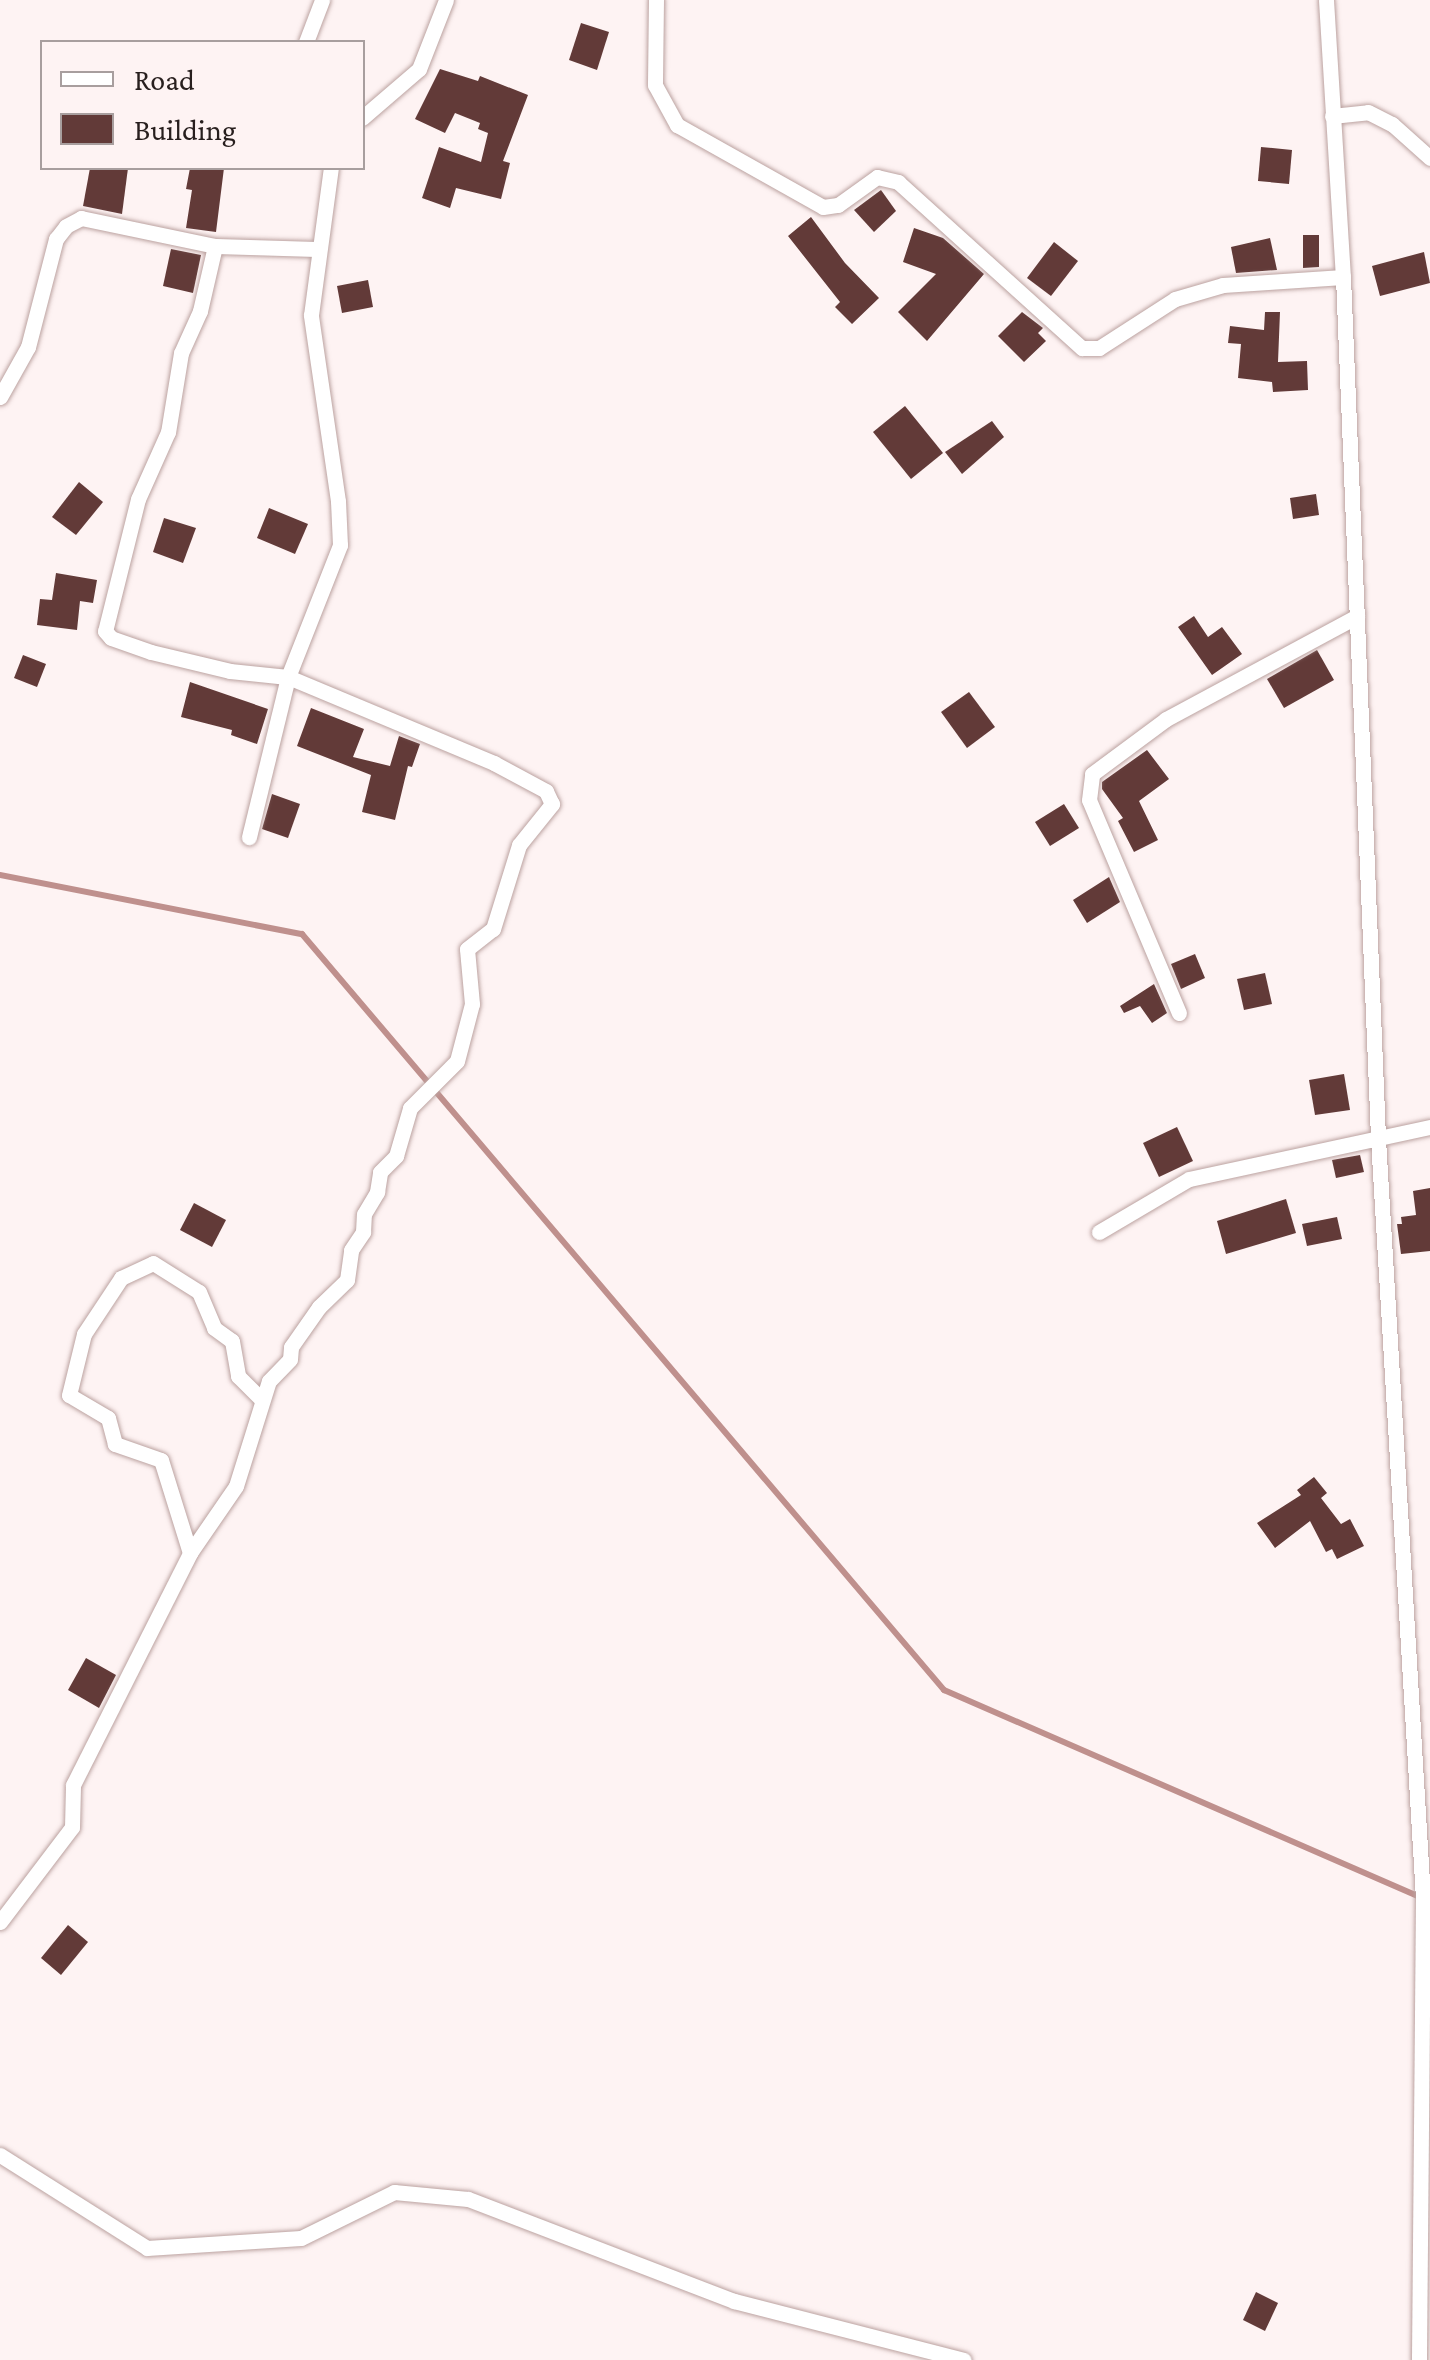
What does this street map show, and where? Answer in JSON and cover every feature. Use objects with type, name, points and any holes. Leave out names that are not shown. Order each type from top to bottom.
[{"type":"street","points":[[307,40],[322,0]]},
{"type":"street","points":[[365,115],[419,69],[446,0]]},
{"type":"street","points":[[656,0],[656,84],[678,124],[823,207],[838,205],[877,176],[898,182],[1082,348],[1099,348],[1176,299],[1223,285],[1343,277]]},
{"type":"street","points":[[1326,0],[1343,277],[1378,1140],[1423,1899],[1419,2360]]},
{"type":"street","points":[[1332,116],[1368,112],[1392,124],[1430,158]]},
{"type":"street","points":[[248,837],[288,677],[340,545],[338,501],[311,315],[316,249],[331,170]]},
{"type":"street","points":[[0,397],[28,347],[56,239],[66,226],[81,218],[215,246],[316,249]]},
{"type":"street","points":[[0,1922],[72,1827],[73,1785],[190,1552],[236,1486],[269,1381],[290,1359],[291,1348],[319,1307],[347,1280],[350,1250],[363,1232],[364,1214],[377,1192],[380,1172],[396,1156],[402,1126],[423,1096],[457,1061],[472,1004],[466,949],[493,930],[519,845],[552,804],[546,791],[494,763],[288,677],[230,672],[166,656],[110,638],[105,631],[138,499],[168,432],[182,353],[200,311],[215,246]]},
{"type":"street","points":[[1179,1013],[1090,800],[1092,774],[1166,719],[1357,616]]},
{"type":"street","points":[[1098,1232],[1190,1179],[1430,1127]]},
{"type":"street","points":[[190,1552],[161,1460],[114,1444],[108,1418],[69,1395],[84,1334],[121,1278],[153,1263],[199,1292],[214,1328],[232,1342],[238,1376],[262,1400]]},
{"type":"street","points":[[0,2155],[147,2248],[301,2238],[394,2192],[468,2199],[734,2302],[964,2360]]},
{"type":"building","points":[[581,23],[609,32],[597,70],[569,60]]},
{"type":"building","points":[[440,69],[478,81],[480,76],[528,95],[503,161],[510,163],[501,199],[456,188],[450,208],[422,198],[439,147],[481,162],[488,133],[478,129],[480,123],[455,113],[445,133],[415,119]]},
{"type":"building","points":[[1261,147],[1292,150],[1289,184],[1258,181]]},
{"type":"building","points":[[90,170],[128,170],[122,214],[83,206]]},
{"type":"building","points":[[190,170],[224,170],[216,232],[186,228],[192,190],[186,189]]},
{"type":"building","points":[[881,190],[896,211],[874,232],[854,210]]},
{"type":"building","points":[[811,217],[845,263],[879,298],[852,324],[835,307],[840,302],[788,236]]},
{"type":"building","points":[[914,228],[943,238],[984,274],[927,341],[898,312],[936,274],[903,262]]},
{"type":"building","points":[[1303,235],[1319,235],[1319,267],[1303,268]]},
{"type":"building","points":[[1270,238],[1277,270],[1236,273],[1231,247]]},
{"type":"building","points":[[1054,242],[1078,261],[1051,296],[1027,278]]},
{"type":"building","points":[[171,249],[201,255],[193,293],[163,286]]},
{"type":"building","points":[[1424,252],[1430,283],[1380,296],[1372,266]]},
{"type":"building","points":[[368,280],[373,307],[342,313],[337,286]]},
{"type":"building","points":[[1022,312],[1043,328],[1038,333],[1046,341],[1024,362],[998,336]]},
{"type":"building","points":[[1265,312],[1280,312],[1278,362],[1307,361],[1308,390],[1273,392],[1272,382],[1238,378],[1241,344],[1228,343],[1230,326],[1264,330]]},
{"type":"building","points":[[905,406],[943,453],[911,479],[873,432]]},
{"type":"building","points":[[992,421],[1004,437],[962,474],[945,452]]},
{"type":"building","points":[[79,482],[103,502],[76,535],[52,517]]},
{"type":"building","points":[[1316,494],[1319,515],[1293,519],[1290,498]]},
{"type":"building","points":[[269,508],[308,524],[295,554],[257,538]]},
{"type":"building","points":[[164,518],[196,528],[183,563],[153,552]]},
{"type":"building","points":[[56,573],[97,580],[93,603],[80,601],[77,630],[37,625],[40,599],[52,600]]},
{"type":"building","points":[[1194,616],[1208,637],[1222,627],[1242,654],[1212,675],[1178,627]]},
{"type":"building","points":[[1317,650],[1334,680],[1284,708],[1267,679]]},
{"type":"building","points":[[23,655],[46,664],[37,687],[14,678]]},
{"type":"building","points":[[190,682],[268,709],[257,744],[231,735],[232,730],[181,717]]},
{"type":"building","points":[[969,692],[995,727],[967,748],[941,712]]},
{"type":"building","points":[[311,708],[364,729],[353,757],[390,766],[399,736],[420,744],[412,767],[408,766],[395,820],[362,812],[371,775],[297,746]]},
{"type":"building","points":[[1147,750],[1169,779],[1139,801],[1158,840],[1134,852],[1118,821],[1123,818],[1102,789],[1102,782]]},
{"type":"building","points":[[272,794],[300,804],[288,838],[262,829]]},
{"type":"building","points":[[1064,804],[1079,828],[1050,846],[1035,822]]},
{"type":"building","points":[[1109,877],[1120,902],[1087,923],[1073,900]]},
{"type":"building","points":[[1195,954],[1205,978],[1181,989],[1171,964]]},
{"type":"building","points":[[1265,973],[1272,1004],[1244,1010],[1237,979]]},
{"type":"building","points":[[1154,984],[1167,1013],[1152,1023],[1140,1006],[1124,1013],[1120,1006]]},
{"type":"building","points":[[1344,1074],[1350,1110],[1315,1115],[1309,1080]]},
{"type":"building","points":[[1177,1127],[1193,1161],[1159,1177],[1143,1143]]},
{"type":"building","points":[[1360,1155],[1364,1172],[1336,1178],[1332,1160]]},
{"type":"building","points":[[1430,1188],[1430,1251],[1401,1254],[1397,1224],[1402,1224],[1401,1217],[1416,1215],[1413,1191]]},
{"type":"building","points":[[1286,1199],[1296,1233],[1226,1254],[1217,1221]]},
{"type":"building","points":[[194,1203],[226,1220],[212,1247],[180,1230]]},
{"type":"building","points":[[1337,1217],[1342,1239],[1307,1246],[1302,1224]]},
{"type":"building","points":[[1314,1477],[1327,1493],[1321,1498],[1341,1524],[1350,1519],[1364,1546],[1337,1559],[1332,1549],[1326,1552],[1310,1521],[1275,1548],[1257,1523],[1301,1495],[1297,1490]]},
{"type":"building","points":[[86,1658],[116,1675],[99,1708],[68,1690]]},
{"type":"building","points":[[68,1925],[88,1942],[61,1975],[41,1958]]},
{"type":"building","points":[[1256,2292],[1278,2303],[1265,2331],[1243,2320]]},
{"type":"waterway","points":[[0,875],[302,934],[944,1690],[1420,1897]]}]
